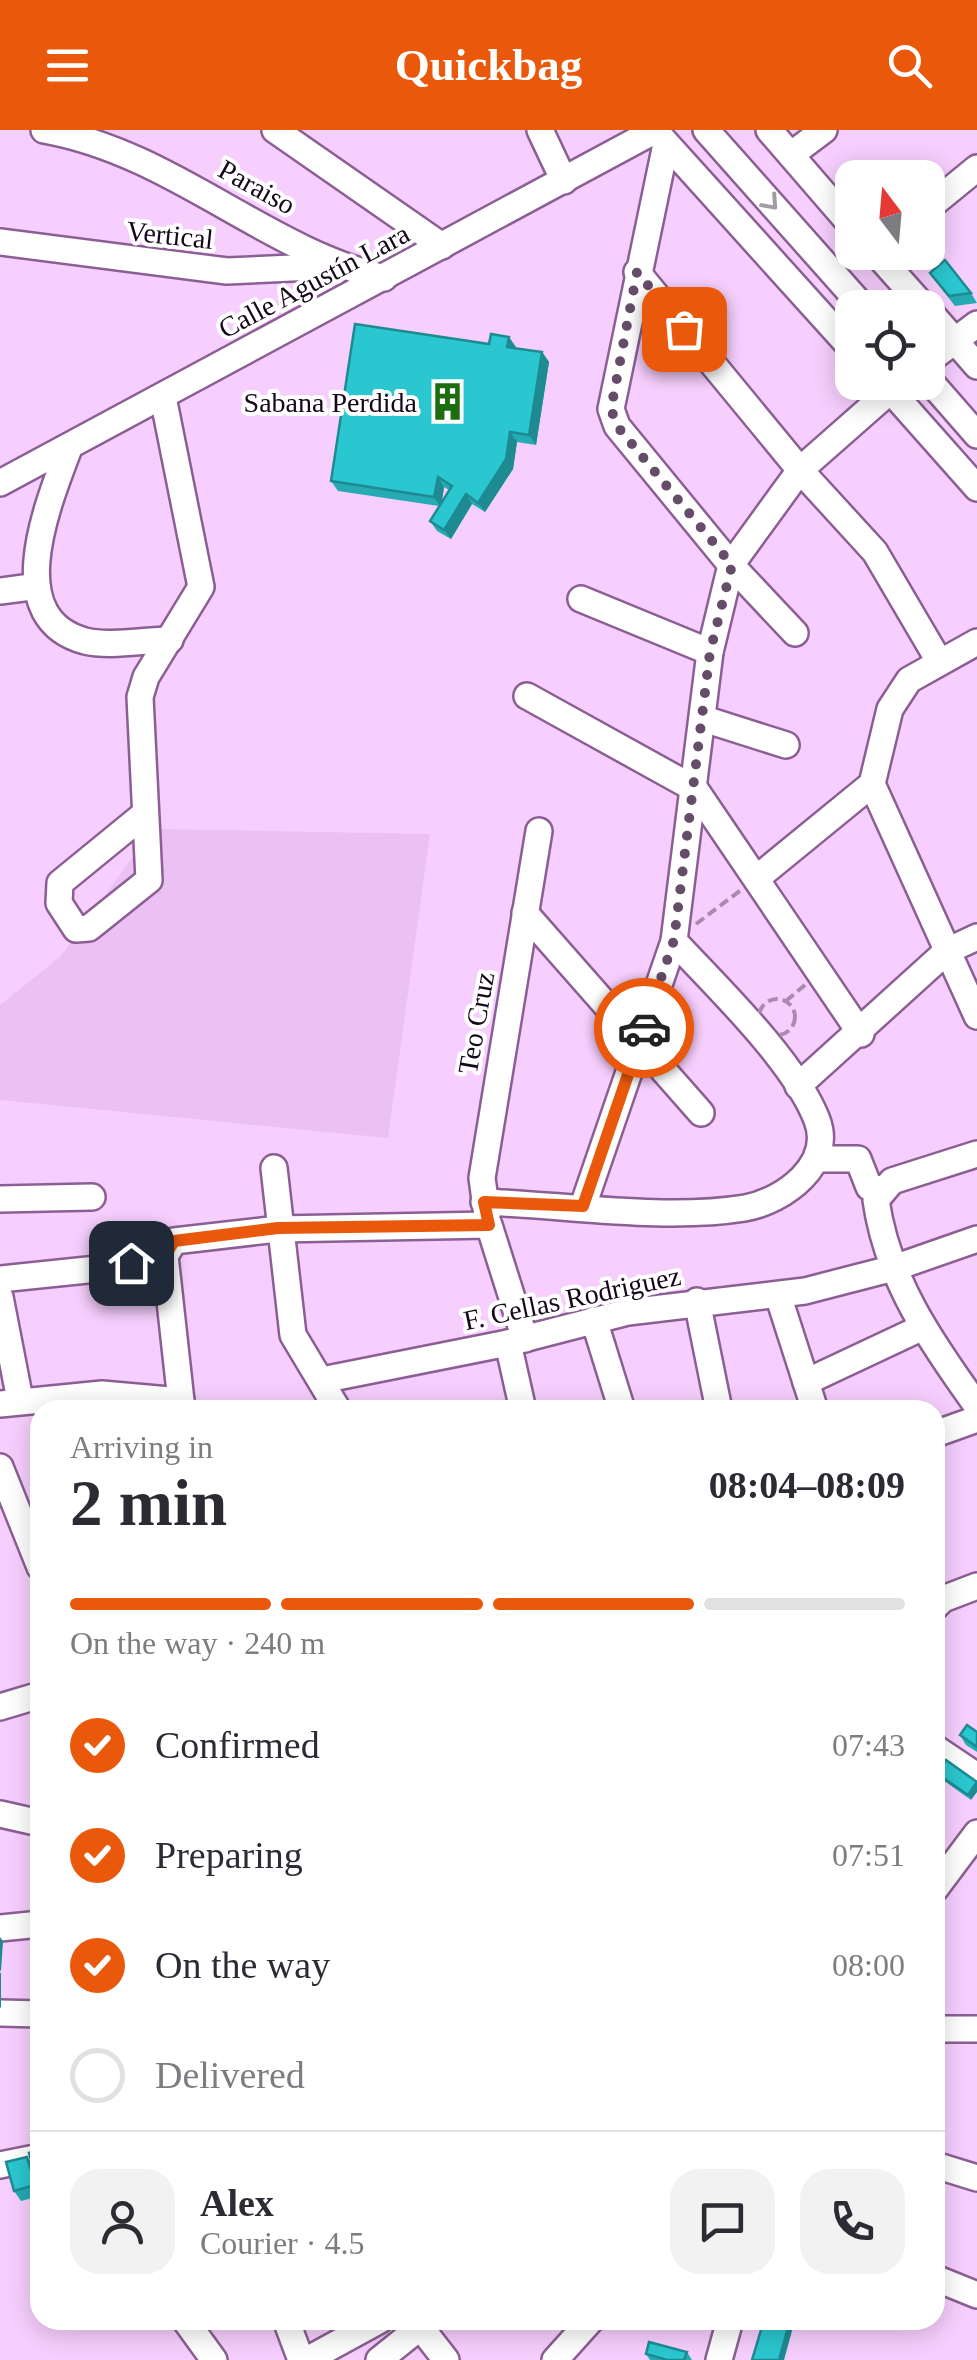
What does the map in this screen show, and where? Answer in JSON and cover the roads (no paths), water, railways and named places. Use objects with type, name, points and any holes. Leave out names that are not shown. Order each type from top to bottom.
[{"type":"street","name":"Paraiso","points":[[44,130],[109,144],[335,266],[384,278]]},
{"type":"street","points":[[275,130],[442,246]]},
{"type":"street","points":[[540,130],[564,182]]},
{"type":"street","points":[[706,130],[848,290]]},
{"type":"street","points":[[768,130],[835,206]]},
{"type":"street","points":[[792,154],[824,130]]},
{"type":"street","points":[[659,135],[611,409],[617,426],[732,565],[795,633]]},
{"type":"street","points":[[659,135],[835,330]]},
{"type":"street","name":"Calle Agustín Lara","points":[[0,484],[442,246],[659,135]]},
{"type":"street","points":[[945,194],[977,168]]},
{"type":"street","name":"Vertical","points":[[0,242],[227,271],[335,266]]},
{"type":"street","points":[[891,270],[909,290]]},
{"type":"street","points":[[637,272],[800,470],[875,552],[939,661]]},
{"type":"street","points":[[945,348],[977,324]]},
{"type":"street","points":[[945,329],[977,366]]},
{"type":"street","points":[[142,816],[140,698],[146,677],[195,601],[201,578],[163,397]]},
{"type":"street","points":[[945,398],[977,435]]},
{"type":"street","points":[[583,1206],[674,940],[710,652],[732,565],[800,470],[875,400]]},
{"type":"street","points":[[904,400],[977,488]]},
{"type":"street","points":[[69,448],[38,530],[31,587],[50,623],[71,636],[88,642],[170,640]]},
{"type":"street","points":[[0,590],[31,587]]},
{"type":"street","points":[[581,599],[710,652]]},
{"type":"street","points":[[756,878],[872,784],[890,709],[909,680],[977,642]]},
{"type":"street","points":[[528,696],[695,789],[861,1034]]},
{"type":"street","points":[[704,719],[786,745]]},
{"type":"street","points":[[872,784],[977,1016]]},
{"type":"street","name":"Teo Cruz","points":[[516,1341],[482,1178],[539,831]]},
{"type":"street","points":[[525,913],[701,1113]]},
{"type":"street","points":[[798,1086],[861,1034],[947,951],[977,937]]},
{"type":"street","points":[[674,940],[734,1005],[798,1086],[818,1122],[818,1159]]},
{"type":"street","points":[[977,1154],[892,1180],[876,1200],[894,1268],[921,1328],[977,1406]]},
{"type":"street","points":[[180,1400],[165,1256],[174,1241],[278,1228],[490,1224],[583,1206],[687,1212],[748,1208],[786,1189],[818,1159],[858,1160],[869,1187],[881,1190]]},
{"type":"street","points":[[274,1168],[293,1335],[333,1400]]},
{"type":"street","points":[[0,1200],[92,1197]]},
{"type":"street","name":"F. Cellas Rodriguez","points":[[322,1380],[516,1341],[594,1320],[698,1301],[778,1295],[894,1268],[977,1239]]},
{"type":"street","points":[[0,1278],[97,1269],[165,1256]]},
{"type":"street","points":[[778,1295],[812,1400]]},
{"type":"street","points":[[0,1298],[10,1402]]},
{"type":"street","points":[[698,1301],[717,1400]]},
{"type":"street","points":[[594,1320],[619,1400]]},
{"type":"street","points":[[806,1382],[921,1328]]},
{"type":"street","points":[[516,1341],[523,1400]]},
{"type":"street","points":[[33,1400],[102,1394],[145,1400]]},
{"type":"street","points":[[945,1431],[977,1420]]},
{"type":"street","points":[[0,1467],[30,1527]]},
{"type":"street","points":[[945,1598],[977,1586]]},
{"type":"street","points":[[0,1707],[30,1698]]},
{"type":"street","points":[[945,1755],[977,1776]]},
{"type":"street","points":[[0,1814],[30,1822]]},
{"type":"street","points":[[945,1872],[977,1833]]},
{"type":"street","points":[[0,1928],[30,1925]]},
{"type":"street","points":[[0,2013],[30,2014]]},
{"type":"street","points":[[945,2029],[977,2029]]},
{"type":"street","points":[[0,2165],[30,2159]]},
{"type":"street","points":[[945,2168],[977,2178]]},
{"type":"street","points":[[945,2282],[977,2294]]},
{"type":"street","points":[[193,2330],[214,2360]]},
{"type":"street","points":[[290,2330],[304,2360],[361,2330]]},
{"type":"street","points":[[378,2360],[414,2330]]},
{"type":"street","points":[[427,2330],[446,2360]]},
{"type":"street","points":[[555,2360],[581,2330]]},
{"type":"street","points":[[718,2360],[727,2330]]},
{"type":"place","name":"Sabana Perdida","points":[[447,402]]}]
